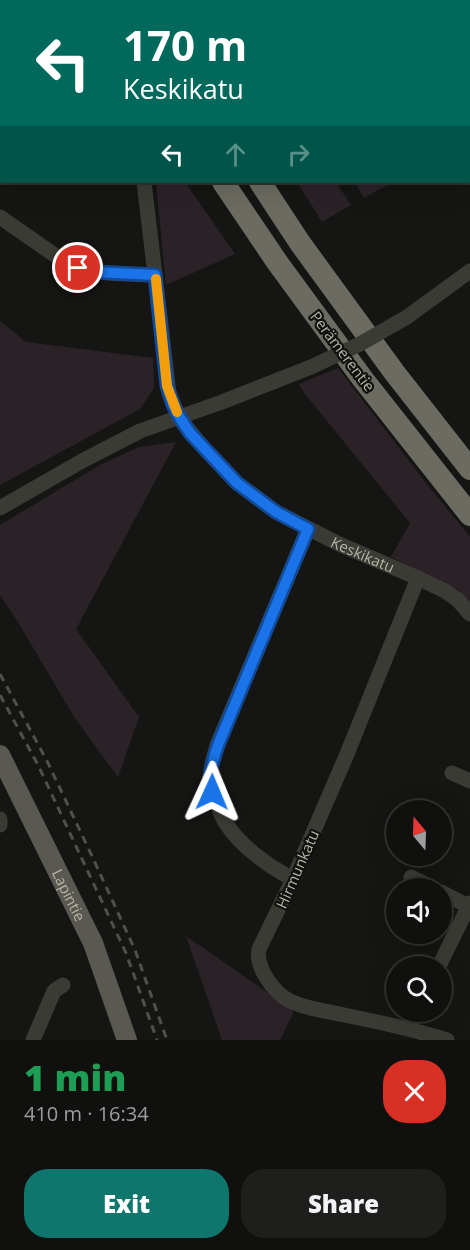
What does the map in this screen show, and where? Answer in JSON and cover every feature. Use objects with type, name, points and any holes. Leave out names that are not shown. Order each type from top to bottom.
[{"type":"highway","name":"Perämerentie","points":[[224,183],[277,262],[362,378],[470,515]]},
{"type":"highway","name":"Perämerentie","points":[[261,183],[300,243],[394,372],[470,469]]},
{"type":"main road","name":"Lapintie","points":[[0,754],[93,943],[127,1040]]},
{"type":"street","name":"Keskikatu","points":[[144,183],[167,386],[180,418],[196,439],[237,483],[276,512],[308,529],[445,591],[458,600],[470,614]]},
{"type":"street","points":[[0,217],[66,263],[78,268],[94,272],[155,275]]},
{"type":"street","points":[[0,508],[123,439],[311,367],[360,344],[407,317],[470,271]]},
{"type":"street","points":[[293,879],[261,858],[230,828],[222,817],[210,781],[212,763],[218,745],[308,529]]},
{"type":"street","name":"Hirmunkatu","points":[[418,578],[347,754],[293,879],[257,954],[261,969],[283,996],[291,1001],[316,1009],[408,1028],[447,1040]]},
{"type":"street","points":[[452,773],[470,781]]},
{"type":"street","points":[[0,819],[0,825]]},
{"type":"street","points":[[444,956],[469,905],[452,897]]},
{"type":"street","points":[[33,1040],[54,991],[63,985]]},
{"type":"street","points":[[408,1028],[411,1022]]},
{"type":"shaded area","points":[[156,183],[186,183],[235,254],[166,285]]},
{"type":"shaded area","points":[[298,183],[337,183],[351,205],[322,222]]},
{"type":"shaded area","points":[[356,183],[390,183],[364,198]]},
{"type":"shaded area","points":[[0,321],[26,342],[153,358],[154,388],[140,409],[0,485]]},
{"type":"shaded area","points":[[338,368],[470,537],[470,603],[458,590],[391,557],[410,523],[299,384]]},
{"type":"shaded area","points":[[176,442],[76,629],[139,717],[118,777],[74,717],[0,595],[0,525],[100,465],[139,447]]},
{"type":"shaded area","points":[[186,936],[294,1011],[280,1040],[222,1040]]},
{"type":"railway","points":[[0,674],[47,761],[135,950],[167,1040]]},
{"type":"railway","points":[[0,695],[38,765],[126,953],[157,1040]]},
{"type":"slow traffic","points":[[156,279],[167,386],[177,412]]},
{"type":"route","points":[[78,268],[94,272],[155,275],[167,386],[180,418],[190,433],[237,483],[276,512],[308,529],[218,745],[210,774],[212,792]]}]
